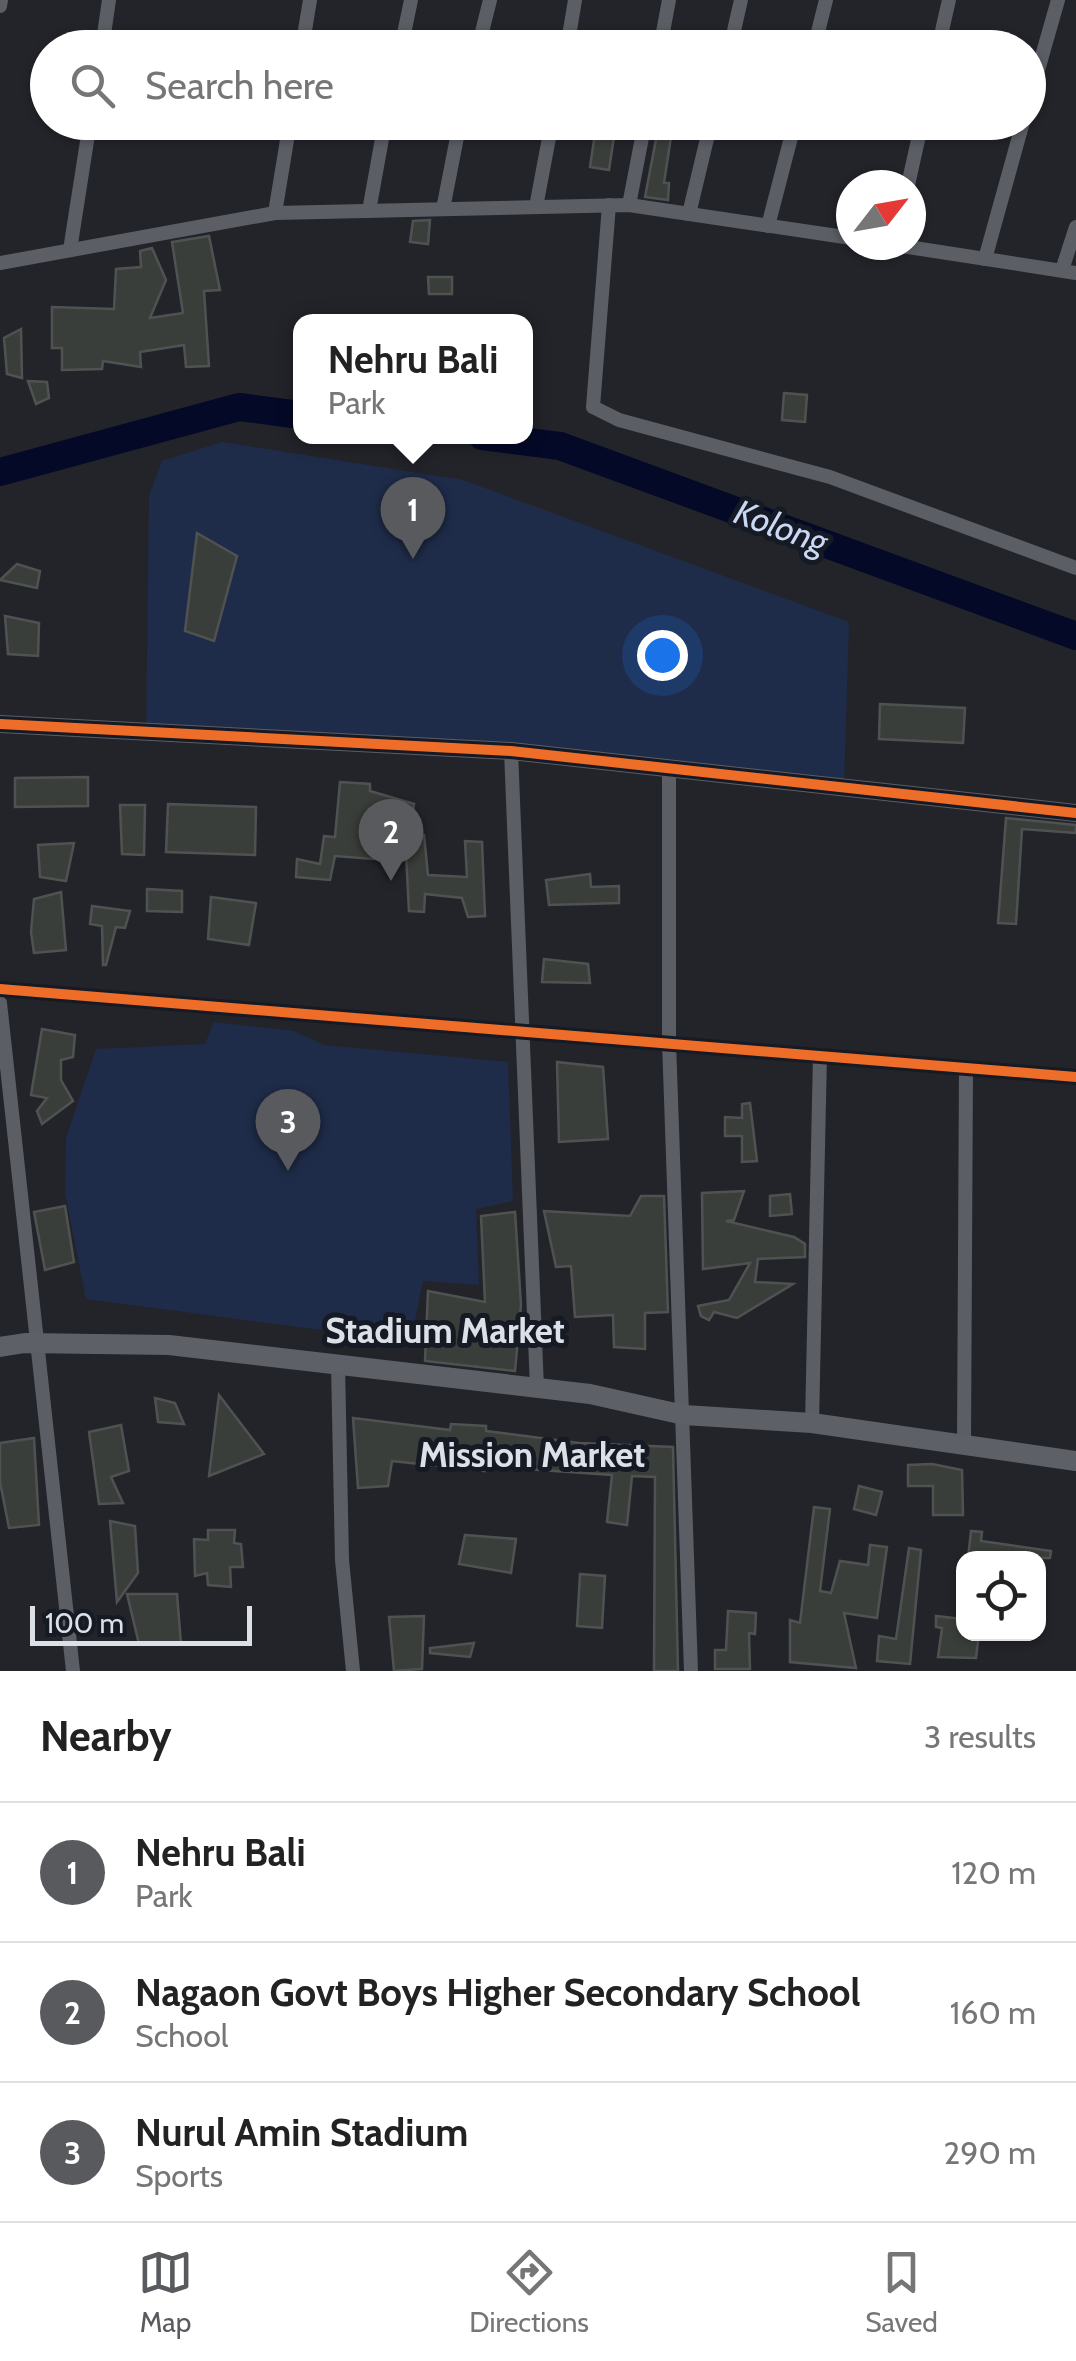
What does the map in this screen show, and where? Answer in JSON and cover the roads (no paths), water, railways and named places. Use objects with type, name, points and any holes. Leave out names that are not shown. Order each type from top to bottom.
[{"type":"main road","points":[[0,1348],[40,1343],[170,1345],[590,1394],[684,1415],[812,1423],[1076,1460]]},
{"type":"street","points":[[105,30],[109,0]]},
{"type":"street","points":[[305,30],[310,0]]},
{"type":"street","points":[[405,30],[411,0]]},
{"type":"street","points":[[482,30],[490,0]]},
{"type":"street","points":[[570,30],[576,0]]},
{"type":"street","points":[[663,30],[669,0]]},
{"type":"street","points":[[734,30],[742,0]]},
{"type":"street","points":[[818,30],[826,0]]},
{"type":"street","points":[[942,30],[949,0]]},
{"type":"street","points":[[1046,42],[1058,0]]},
{"type":"street","points":[[70,250],[87,140]]},
{"type":"street","points":[[276,213],[287,140]]},
{"type":"street","points":[[369,211],[382,140]]},
{"type":"street","points":[[443,209],[456,140]]},
{"type":"street","points":[[536,207],[549,140]]},
{"type":"street","points":[[630,204],[642,140]]},
{"type":"street","points":[[689,214],[708,140]]},
{"type":"street","points":[[768,226],[790,140]]},
{"type":"street","points":[[911,170],[918,140]]},
{"type":"street","points":[[985,259],[1019,140]]},
{"type":"street","points":[[0,262],[276,213],[630,204],[836,236]]},
{"type":"street","points":[[609,205],[593,407],[620,420],[830,477],[1076,568]]},
{"type":"street","points":[[926,250],[1069,272],[1076,227]]},
{"type":"street","points":[[0,724],[511,751],[1076,813]]},
{"type":"street","points":[[511,751],[537,1388]]},
{"type":"street","points":[[670,768],[669,1042],[691,1671]]},
{"type":"street","points":[[0,989],[1076,1077]]},
{"type":"street","points":[[0,1004],[73,1671]]},
{"type":"street","points":[[812,1423],[820,1056]]},
{"type":"street","points":[[964,1445],[966,1068]]},
{"type":"street","points":[[338,1365],[342,1560],[353,1671]]},
{"type":"waterway","name":"Kolong","points":[[0,472],[239,407],[293,414]]},
{"type":"waterway","name":"Kolong","points":[[533,443],[560,446],[1076,636]]},
{"type":"place","name":"Nehru Bali","points":[[413,559]]},
{"type":"place","name":"Nagaon Govt Boys Higher Secondary School","points":[[391,881]]},
{"type":"place","name":"Nurul Amin Stadium","points":[[288,1171]]},
{"type":"district","name":"Stadium Market","points":[[445,1331]]},
{"type":"district","name":"Mission Market","points":[[532,1455]]}]
